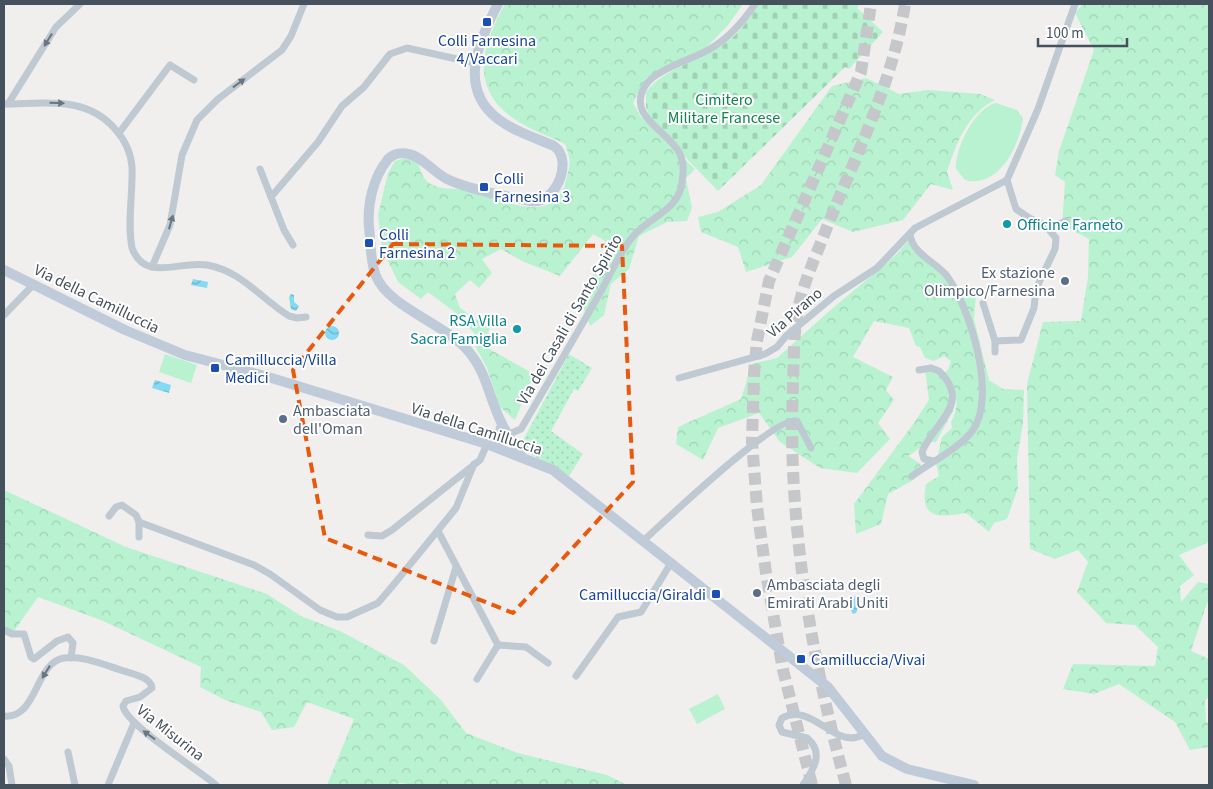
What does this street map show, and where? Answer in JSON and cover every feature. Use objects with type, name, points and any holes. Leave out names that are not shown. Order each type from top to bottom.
[{"type":"main road","points":[[498,4],[478,48],[475,63],[478,92],[494,115],[507,125],[553,146],[560,152],[563,162],[552,194],[542,200],[532,201],[454,182],[415,156],[402,153],[390,157],[383,166],[370,196],[368,216],[374,269],[381,285],[394,297],[470,352],[486,382],[502,425],[522,457]]},
{"type":"main road","name":"Via della Camilluccia","points":[[4,270],[125,330],[185,355],[273,379],[488,444],[565,477],[832,690],[878,752],[895,764],[974,785]]},
{"type":"main road","points":[[488,444],[497,440],[502,425]]},
{"type":"street","points":[[6,104],[61,21],[80,4]]},
{"type":"street","points":[[152,267],[170,225],[182,155],[195,125],[218,99],[282,50],[291,36],[304,4]]},
{"type":"street","name":"Via dei Casali di Santo Spirito","points":[[509,434],[521,429],[634,235],[657,216],[669,209],[677,199],[683,173],[682,157],[672,142],[644,115],[641,105],[644,88],[655,76],[710,49],[724,40],[741,24],[755,4]]},
{"type":"street","points":[[995,341],[1019,341],[1023,338],[1034,308],[1036,289],[1056,247],[1056,238],[1049,228],[1024,216],[1016,209],[1007,180],[1035,116],[1075,4]]},
{"type":"street","points":[[271,197],[318,142],[342,106],[364,87],[390,54],[400,49],[410,48],[475,63]]},
{"type":"street","points":[[119,133],[170,65],[194,80]]},
{"type":"street","points":[[6,104],[64,104],[82,106],[101,116],[119,133],[127,146],[131,164],[132,248],[148,268],[160,269],[185,264],[214,266],[242,278],[289,316],[297,318],[306,317]]},
{"type":"street","points":[[260,170],[293,245]]},
{"type":"street","name":"Via Pirano","points":[[679,378],[765,354],[834,296],[877,268],[915,228],[1007,180]]},
{"type":"street","points":[[1049,228],[1066,221]]},
{"type":"street","points":[[910,234],[914,247],[944,272],[959,297],[974,337],[981,382],[981,409],[976,426],[968,436],[912,476]]},
{"type":"street","points":[[4,314],[34,284]]},
{"type":"street","points":[[983,303],[995,341],[995,352]]},
{"type":"street","points":[[919,370],[933,368],[939,371],[952,393],[948,414],[927,440],[922,452],[924,459],[933,461]]},
{"type":"street","points":[[643,541],[760,438],[786,422],[797,421],[811,448]]},
{"type":"street","points":[[368,535],[385,534],[474,464],[483,456],[488,444]]},
{"type":"street","points":[[139,522],[207,545],[254,565],[270,574],[320,610],[342,617],[369,609],[378,603],[458,505],[474,464]]},
{"type":"street","points":[[109,516],[116,507],[122,505],[136,515],[139,522],[139,537]]},
{"type":"street","points":[[438,531],[498,645]]},
{"type":"street","points":[[576,676],[618,617],[641,612],[672,563]]},
{"type":"street","points":[[434,641],[456,567]]},
{"type":"street","points":[[4,630],[12,634],[24,634],[31,656],[34,659],[58,640],[68,637],[74,643],[71,658],[63,658],[52,663],[25,707],[13,715],[4,716]]},
{"type":"street","points":[[498,645],[526,648],[548,663]]},
{"type":"street","points":[[477,679],[498,645]]},
{"type":"street","name":"Via Misurina","points":[[71,658],[133,674],[151,682],[150,690],[124,703],[124,711],[134,723],[216,785]]},
{"type":"street","points":[[803,785],[816,765],[816,751],[807,738],[782,732],[779,727],[782,718],[794,715],[816,720],[844,739],[853,739],[864,734]]},
{"type":"street","points":[[108,785],[134,723]]},
{"type":"street","points":[[68,752],[75,785]]},
{"type":"street","points":[[4,759],[9,766],[12,785]]},
{"type":"highlighted area","points":[[393,244],[622,246],[633,482],[513,613],[325,538],[293,370]]},
{"type":"green space","points":[[505,4],[743,4],[728,25],[703,51],[646,78],[633,103],[641,117],[695,169],[686,178],[692,208],[687,221],[667,222],[639,236],[629,269],[611,284],[604,315],[590,326],[580,299],[610,244],[593,234],[560,276],[524,262],[501,249],[482,259],[492,273],[479,288],[470,280],[455,294],[460,308],[490,329],[483,341],[491,350],[534,374],[515,420],[500,407],[487,368],[472,340],[475,334],[456,313],[428,292],[421,299],[398,282],[382,248],[378,215],[388,173],[395,161],[406,158],[417,161],[422,175],[434,186],[472,191],[524,206],[537,207],[549,204],[558,197],[565,184],[569,168],[569,155],[565,144],[521,124],[501,108],[491,95],[485,80],[484,66],[490,35]]},
{"type":"green space","name":"Cimitero Militare Francese","points":[[759,4],[860,4],[857,8],[883,32],[849,69],[845,67],[718,191],[687,159],[672,138],[649,116],[646,107],[646,92],[672,71],[714,50],[729,40],[743,26]]},
{"type":"green space","points":[[1083,4],[1209,4],[1209,542],[1179,555],[1194,575],[1180,586],[1181,602],[1198,582],[1209,584],[1209,603],[1207,603],[1191,651],[1209,659],[1209,697],[1205,700],[1206,722],[1209,723],[1209,747],[1190,750],[1175,722],[1119,684],[1094,694],[1063,689],[1073,664],[1155,666],[1158,647],[1135,625],[1106,623],[1077,592],[1088,562],[1078,550],[1055,559],[1030,549],[1027,384],[1043,322],[1081,321],[1088,277],[1089,239],[1062,225],[1065,182],[1055,175],[1059,151],[1094,50],[1075,13]]},
{"type":"green space","points":[[866,78],[899,94],[928,90],[980,94],[995,100],[977,113],[964,131],[954,151],[947,172],[953,190],[931,184],[903,220],[853,232],[822,219],[792,257],[746,272],[738,247],[701,232],[698,217],[718,212],[761,185],[832,86]]},
{"type":"green space","points":[[996,103],[1017,110],[1023,118],[1017,140],[1006,162],[998,171],[988,178],[977,181],[965,180],[956,169],[958,151],[962,141],[967,130],[981,112],[988,106]]},
{"type":"green space","points":[[909,240],[938,269],[954,291],[965,288],[976,294],[974,319],[989,380],[1003,389],[1024,390],[1023,423],[1017,459],[1018,488],[1007,519],[994,523],[989,532],[966,513],[947,516],[933,514],[925,504],[926,484],[939,476],[936,463],[942,437],[952,428],[951,422],[956,406],[954,390],[948,395],[953,411],[936,442],[929,442],[908,456],[921,464],[915,479],[888,494],[881,524],[856,534],[854,504],[929,400],[925,369],[943,374],[948,370],[951,361],[944,356],[934,361],[925,358],[920,347],[916,346],[909,328],[874,321],[853,357],[893,377],[886,390],[894,400],[878,423],[890,439],[857,473],[820,468],[780,442],[759,413],[718,428],[703,460],[676,444],[678,427],[741,399],[752,364],[777,358],[897,254]]},
{"type":"green space","points":[[165,354],[197,365],[191,383],[159,372]]},
{"type":"green space","points":[[569,354],[592,368],[578,391],[574,389],[551,431],[583,454],[569,476],[523,450],[520,446]]},
{"type":"green space","points":[[4,490],[126,547],[267,594],[301,616],[342,632],[404,665],[441,700],[466,733],[518,753],[607,775],[627,785],[411,785],[401,783],[391,785],[327,785],[354,719],[307,702],[294,727],[272,730],[261,712],[225,700],[200,687],[201,667],[101,620],[38,597],[12,634],[4,631]]},
{"type":"green space","points":[[718,694],[725,709],[697,724],[689,709]]},
{"type":"water","points":[[193,279],[208,282],[207,288],[191,285]]},
{"type":"water","points":[[291,294],[294,295],[294,302],[299,306],[296,311],[291,309],[289,297]]},
{"type":"water","points":[[332,326],[337,328],[339,333],[337,338],[332,340],[327,338],[325,333],[327,328]]},
{"type":"water","points":[[155,380],[171,385],[169,393],[152,388]]},
{"type":"water","points":[[855,596],[859,597],[861,601],[856,613],[853,614],[850,609]]},
{"type":"tunnel","points":[[812,785],[783,670],[766,573],[757,507],[752,441],[754,374],[757,341],[769,281],[861,72],[871,4]]},
{"type":"tunnel","points":[[846,785],[833,737],[812,638],[798,537],[792,435],[795,332],[798,311],[807,278],[881,95],[899,35],[905,4]]},
{"type":"place","name":"Colli Farnesina 4/Vaccari","points":[[487,22]]},
{"type":"place","name":"Colli Farnesina 3","points":[[484,187]]},
{"type":"place","name":"Officine Farneto","points":[[1007,224]]},
{"type":"place","name":"Colli Farnesina 2","points":[[369,243]]},
{"type":"place","name":"Ex stazione Olimpico/Farnesina","points":[[1065,281]]},
{"type":"place","name":"RSA Villa Sacra Famiglia","points":[[517,329]]},
{"type":"place","name":"Camilluccia/Villa Medici","points":[[215,368]]},
{"type":"place","name":"Ambasciata dell'Oman","points":[[283,419]]},
{"type":"place","name":"Ambasciata degli Emirati Arabi Uniti","points":[[757,593]]},
{"type":"place","name":"Camilluccia/Giraldi","points":[[716,594]]},
{"type":"place","name":"Camilluccia/Vivai","points":[[801,659]]}]
